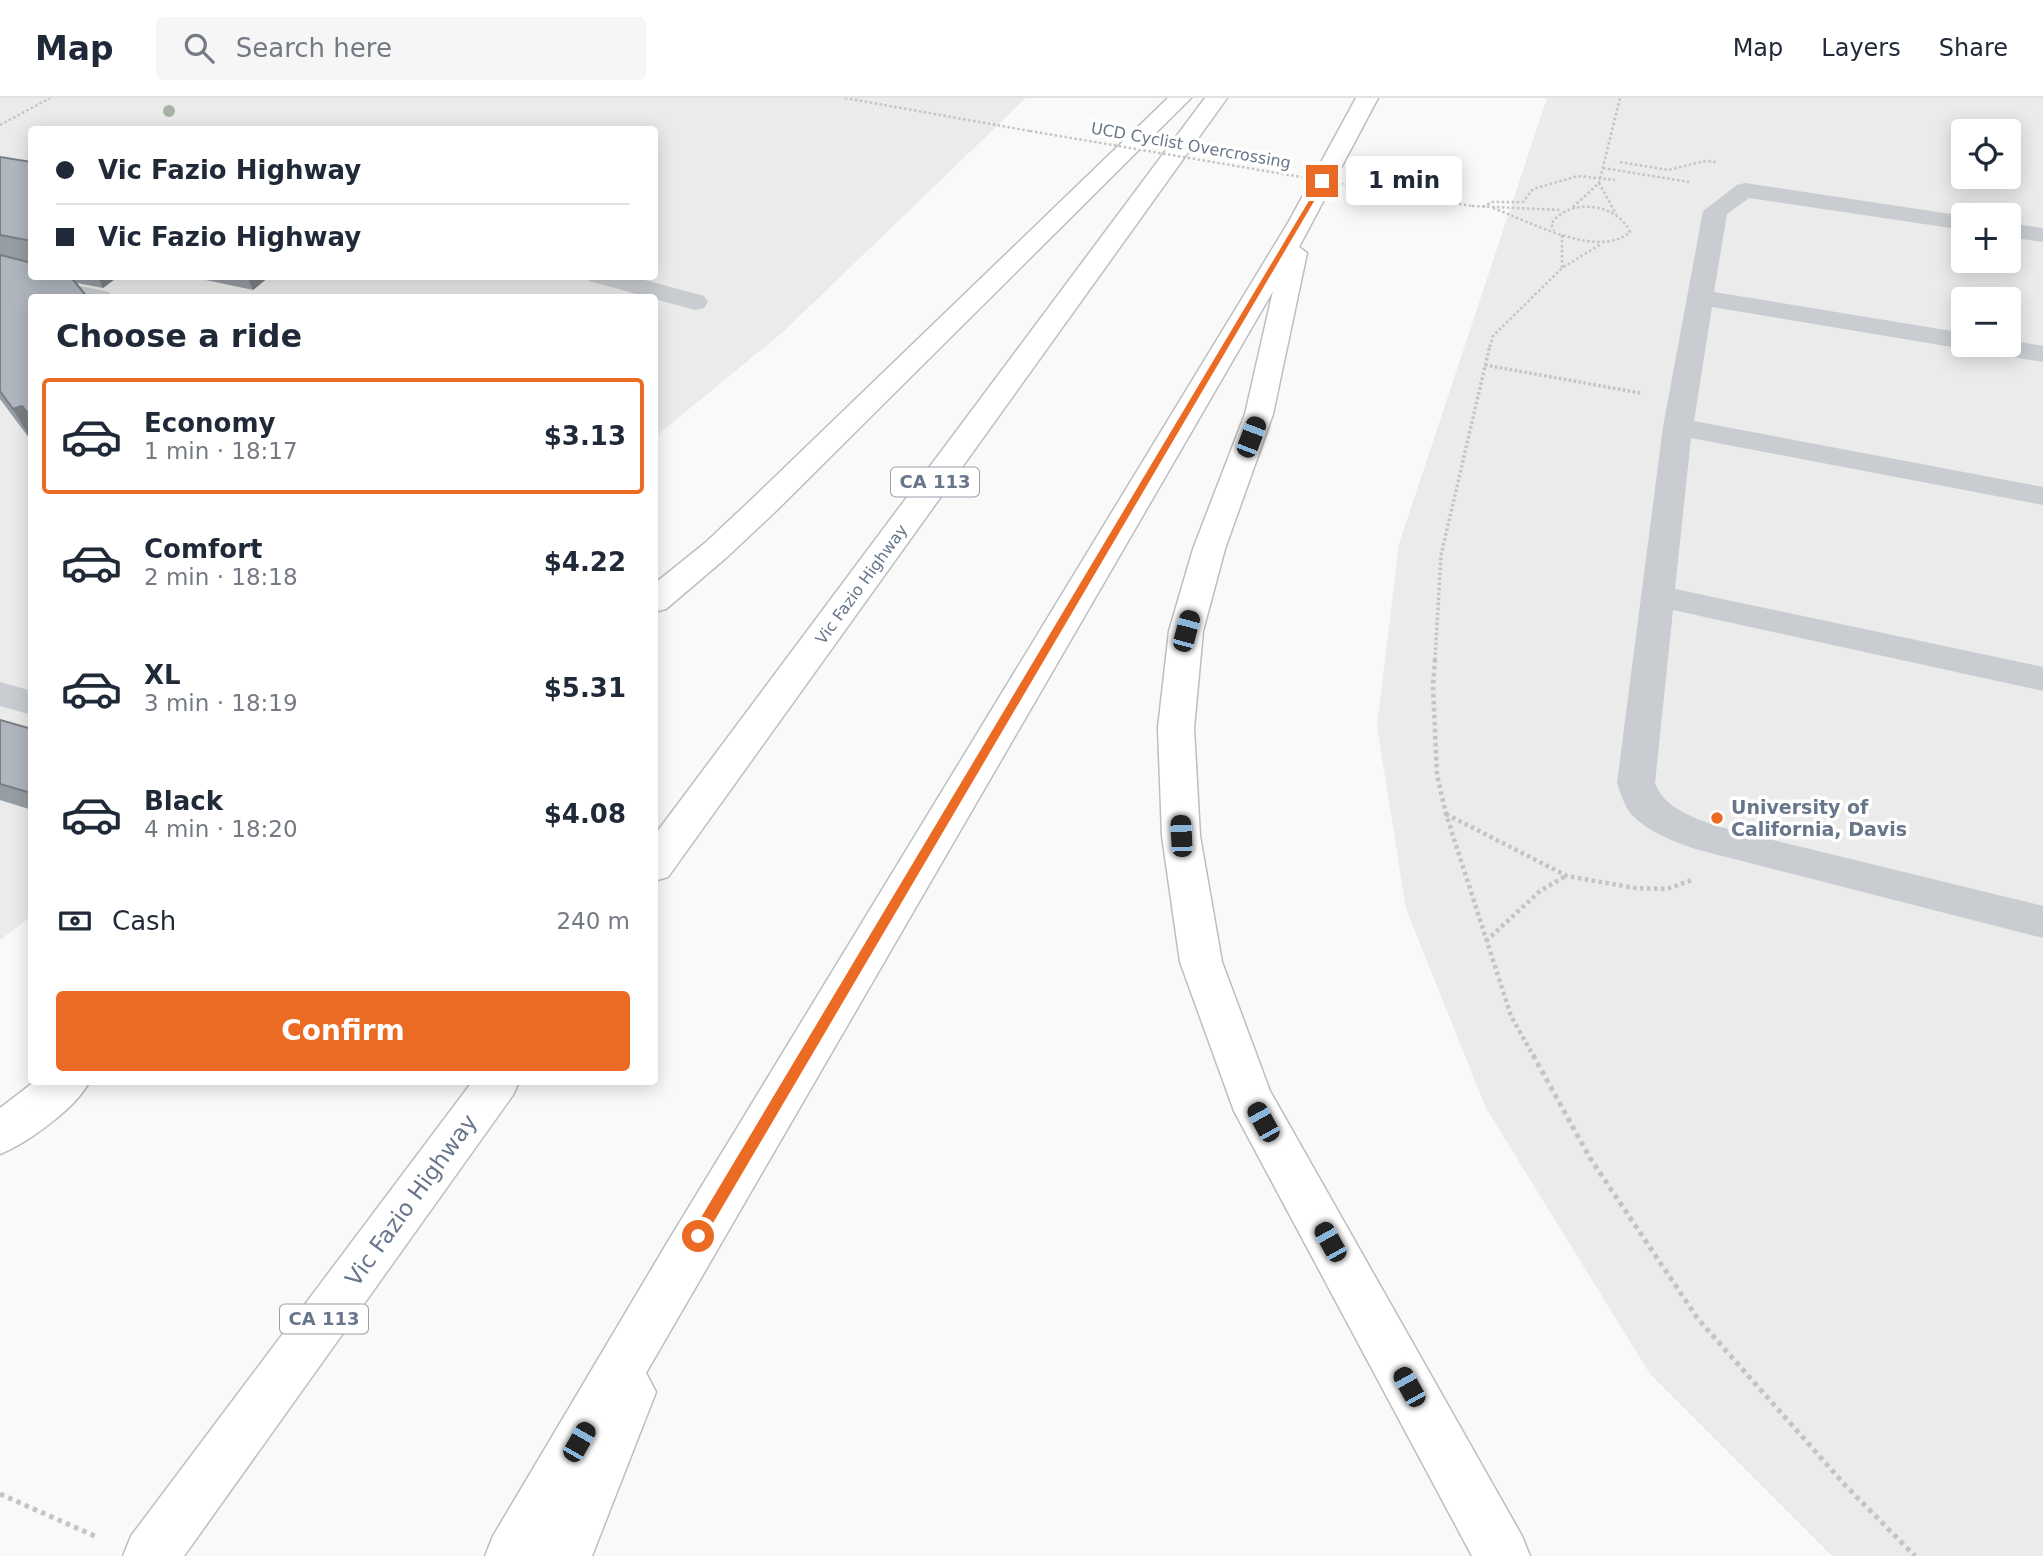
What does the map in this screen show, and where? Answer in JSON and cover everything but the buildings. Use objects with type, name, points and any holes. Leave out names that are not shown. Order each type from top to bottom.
[{"type":"highway","points":[[658,598],[716,550],[765,504],[1180,98]]},
{"type":"highway","name":"Vic Fazio Highway","points":[[658,861],[1216,98]]},
{"type":"highway","points":[[513,1556],[684,1259],[1300,223],[1367,98]]},
{"type":"highway","points":[[1300,223],[1259,414],[1209,549],[1186,631],[1176,728],[1181,836],[1201,962],[1250,1097],[1502,1556]]},
{"type":"highway","points":[[0,1134],[62,1085]]},
{"type":"highway","name":"Vic Fazio Highway","points":[[151,1556],[495,1085]]},
{"type":"highway","points":[[564,1556],[684,1259]]},
{"type":"street","points":[[1951,220],[1737,177],[1715,211],[1681,414],[1636,783],[1644,804],[1675,826],[1709,839],[2043,922]]},
{"type":"street","points":[[2021,232],[2043,235]]},
{"type":"street","points":[[0,278],[80,294]]},
{"type":"street","points":[[613,280],[695,302]]},
{"type":"street","points":[[1699,297],[1951,339]]},
{"type":"street","points":[[2021,351],[2043,354]]},
{"type":"street","points":[[1681,414],[2043,496]]},
{"type":"street","points":[[1658,596],[2043,678]]},
{"type":"street","points":[[0,694],[28,702]]},
{"type":"path","points":[[0,125],[50,98]]},
{"type":"path","name":"UCD Cyclist Overcrossing","points":[[845,98],[1483,207]]},
{"type":"path","points":[[1573,208],[1599,181],[1620,98]]},
{"type":"path","points":[[1620,162],[1668,170],[1705,161],[1737,177]]},
{"type":"path","points":[[1603,168],[1737,177]]},
{"type":"path","points":[[1483,207],[1492,202],[1523,202],[1533,189],[1578,176],[1599,181],[1615,180]]},
{"type":"path","points":[[1493,208],[1562,235],[1601,244],[1620,241],[1630,232],[1629,226],[1616,215],[1599,181]]},
{"type":"path","points":[[1483,207],[1596,209],[1616,215]]},
{"type":"path","points":[[1554,230],[1552,221],[1561,210]]},
{"type":"path","points":[[1562,235],[1562,268]]},
{"type":"path","points":[[1601,244],[1562,268],[1493,336],[1485,365],[1441,555],[1433,686],[1437,775],[1446,814],[1511,1016],[1590,1158],[1698,1319],[1845,1485],[1915,1556]]},
{"type":"path","points":[[1485,365],[1681,414]]},
{"type":"path","points":[[1446,814],[1567,876],[1635,888],[1667,889],[1693,880],[1706,860],[1709,839]]},
{"type":"path","points":[[1486,941],[1539,891],[1567,876]]},
{"type":"path","points":[[0,1494],[102,1539]]},
{"type":"shaded area","points":[[0,98],[1026,98],[783,332],[658,435],[658,294],[28,294],[28,919],[0,940]]},
{"type":"shaded area","name":"University of California, Davis","points":[[1547,98],[2043,98],[2043,1556],[1832,1556],[1650,1374],[1486,1108],[1406,909],[1377,726],[1399,544]]},
{"type":"place","name":"University of California, Davis","points":[[1717,818]]},
{"type":"route","points":[[698,1236],[1300,223],[1322,181]]}]
